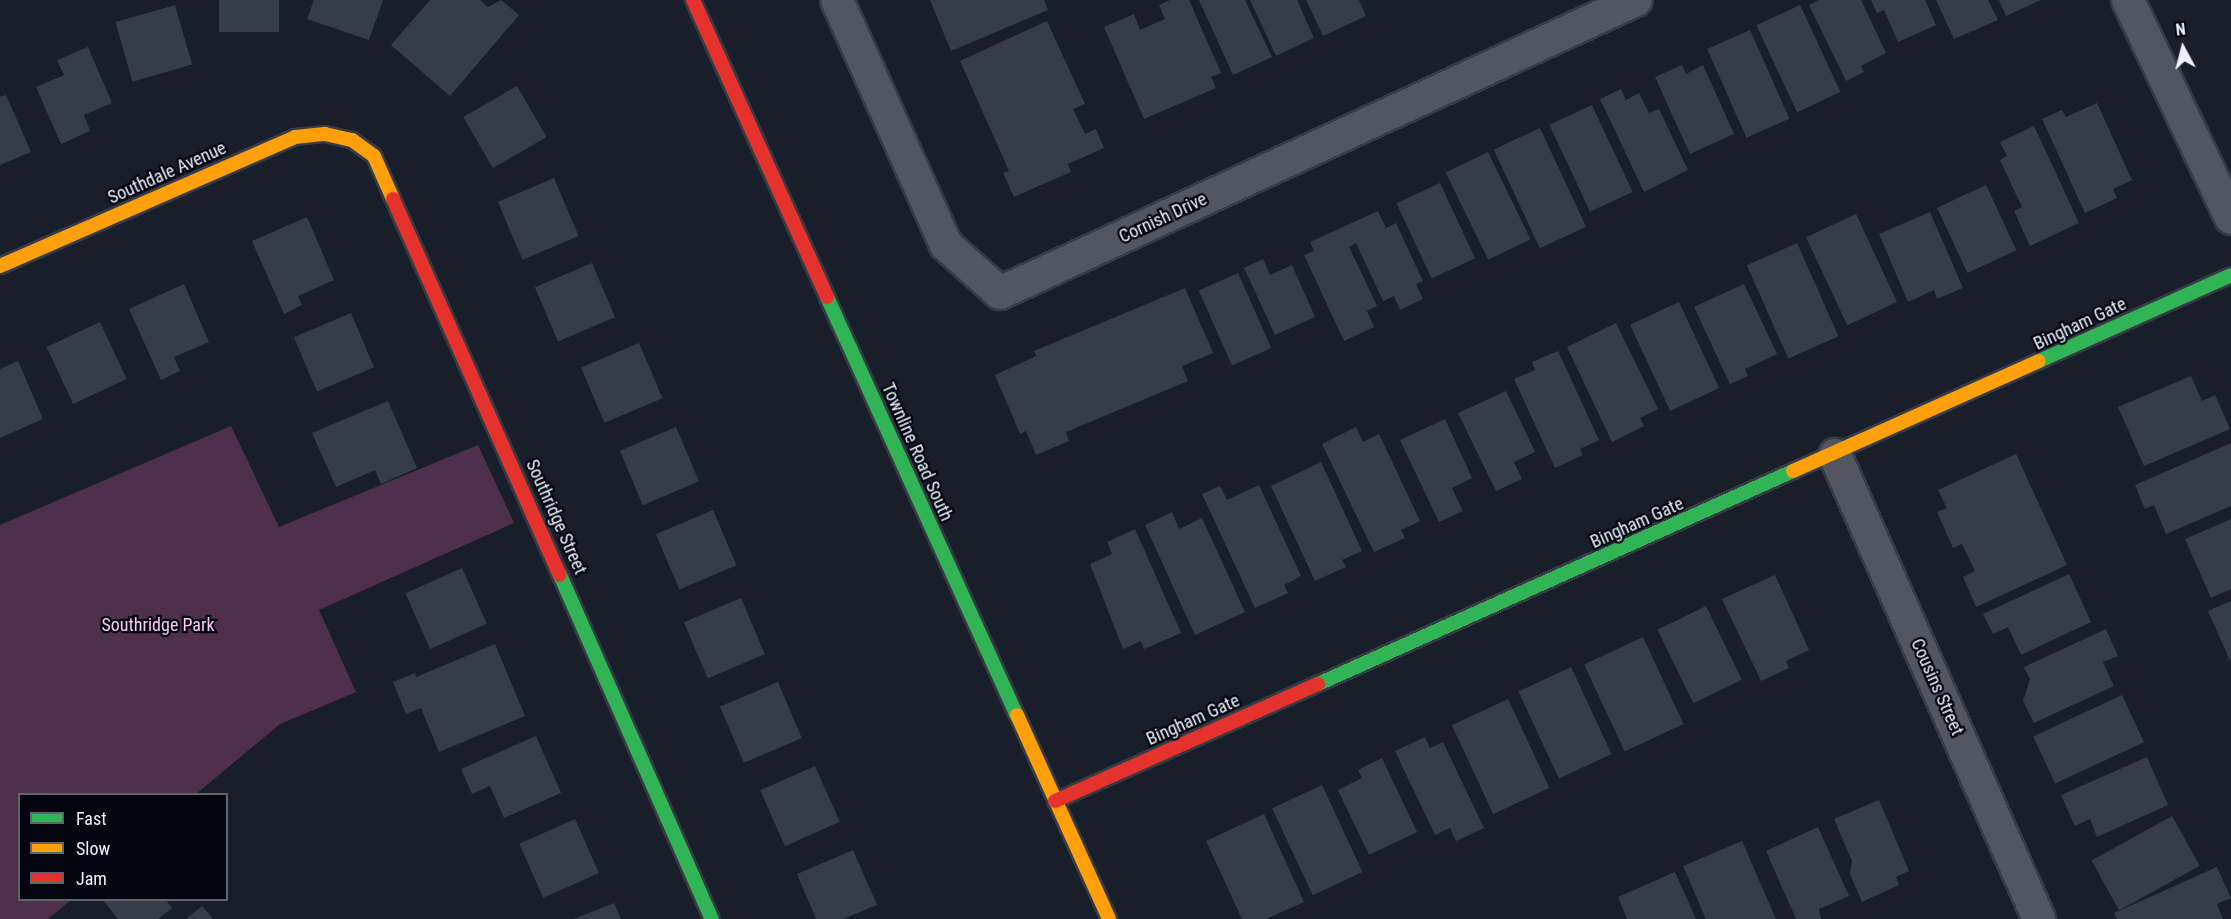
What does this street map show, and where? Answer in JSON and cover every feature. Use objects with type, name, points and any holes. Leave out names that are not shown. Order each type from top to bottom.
[{"type":"street","name":"Townline Road South","points":[[693,0],[1109,919]]},
{"type":"street","name":"Cornish Drive","points":[[837,0],[946,245],[1000,293],[1636,0]]},
{"type":"street","points":[[2128,0],[2231,218]]},
{"type":"street","name":"Southdale Avenue","points":[[0,266],[295,137],[325,134],[352,140]]},
{"type":"street","name":"Southridge Street","points":[[352,140],[375,156],[387,175],[712,919]]},
{"type":"street","name":"Bingham Gate","points":[[1055,801],[1835,455],[2231,275]]},
{"type":"street","name":"Cousins Street","points":[[1835,455],[2039,919]]},
{"type":"green space","name":"Southridge Park","points":[[231,426],[279,527],[478,445],[514,523],[319,610],[356,692],[280,724],[197,793],[18,793],[18,901],[70,901],[48,919],[0,919],[0,525]]},
{"type":"building","points":[[219,0],[279,0],[279,32],[219,32]]},
{"type":"building","points":[[314,0],[383,0],[369,40],[307,19]]},
{"type":"building","points":[[430,0],[480,0],[488,7],[501,0],[519,15],[450,96],[391,45]]},
{"type":"building","points":[[930,0],[1044,0],[1048,10],[951,51]]},
{"type":"building","points":[[1170,0],[1189,0],[1221,73],[1211,77],[1216,88],[1144,119],[1104,27],[1134,14],[1140,30],[1165,19],[1159,5]]},
{"type":"building","points":[[1199,0],[1245,0],[1272,57],[1233,75]]},
{"type":"building","points":[[1250,0],[1297,0],[1314,38],[1276,56]]},
{"type":"building","points":[[1306,0],[1359,0],[1366,16],[1323,36]]},
{"type":"building","points":[[1819,0],[1861,0],[1886,53],[1861,66],[1864,72],[1846,81],[1809,5]]},
{"type":"building","points":[[1871,0],[1925,0],[1936,25],[1898,42],[1884,10],[1877,13]]},
{"type":"building","points":[[1936,0],[1988,0],[1998,20],[1954,39]]},
{"type":"building","points":[[1999,0],[2041,0],[2006,16]]},
{"type":"building","points":[[175,5],[192,65],[132,82],[115,22]]},
{"type":"building","points":[[1800,5],[1841,92],[1797,112],[1756,25]]},
{"type":"building","points":[[1047,21],[1085,104],[1073,109],[1085,134],[1096,129],[1104,148],[1068,164],[1071,172],[1014,197],[1003,173],[1009,171],[960,61]]},
{"type":"building","points":[[1750,30],[1789,119],[1747,138],[1707,49]]},
{"type":"building","points":[[88,47],[112,103],[84,115],[90,131],[61,144],[36,87],[64,75],[57,60]]},
{"type":"building","points":[[1682,65],[1686,74],[1703,65],[1734,134],[1690,154],[1655,77]]},
{"type":"building","points":[[517,86],[546,137],[493,168],[463,117]]},
{"type":"building","points":[[1621,89],[1626,100],[1639,93],[1649,113],[1659,109],[1688,170],[1644,192],[1600,99]]},
{"type":"building","points":[[6,95],[31,152],[0,165],[0,97]]},
{"type":"building","points":[[2097,103],[2132,180],[2113,189],[2117,198],[2085,213],[2042,119],[2062,110],[2066,117]]},
{"type":"building","points":[[1592,105],[1633,192],[1590,212],[1549,125]]},
{"type":"building","points":[[2034,126],[2079,223],[2030,246],[2014,211],[2022,207],[2000,160],[2007,156],[2000,142]]},
{"type":"building","points":[[1540,128],[1586,227],[1540,248],[1494,150]]},
{"type":"building","points":[[1488,152],[1531,239],[1488,260],[1446,173]]},
{"type":"building","points":[[554,178],[579,236],[522,260],[498,202]]},
{"type":"building","points":[[1440,183],[1475,258],[1432,279],[1396,203]]},
{"type":"building","points":[[1986,185],[2016,250],[1967,273],[1937,208]]},
{"type":"building","points":[[1378,211],[1386,228],[1396,223],[1423,281],[1416,284],[1423,299],[1400,310],[1394,296],[1383,301],[1356,243],[1349,247],[1377,306],[1367,311],[1374,327],[1344,341],[1304,255],[1314,251],[1310,242]]},
{"type":"building","points":[[1930,212],[1963,288],[1937,299],[1934,290],[1908,302],[1879,234]]},
{"type":"building","points":[[1856,214],[1897,302],[1847,325],[1806,237]]},
{"type":"building","points":[[307,217],[334,280],[298,296],[302,305],[284,314],[252,241]]},
{"type":"building","points":[[1797,243],[1838,336],[1788,359],[1747,265]]},
{"type":"building","points":[[1263,259],[1270,275],[1292,265],[1315,317],[1275,335],[1244,268]]},
{"type":"building","points":[[592,263],[615,317],[558,342],[535,287]]},
{"type":"building","points":[[1238,273],[1271,348],[1232,365],[1199,290]]},
{"type":"building","points":[[184,284],[209,342],[174,357],[180,371],[161,380],[129,309]]},
{"type":"building","points":[[1744,284],[1777,354],[1745,369],[1748,376],[1730,384],[1694,307]]},
{"type":"building","points":[[1185,288],[1213,353],[1182,366],[1188,381],[1066,432],[1069,441],[1036,455],[1026,431],[1020,434],[995,375],[1036,356],[1034,351]]},
{"type":"building","points":[[1679,302],[1719,388],[1670,411],[1630,325]]},
{"type":"building","points":[[351,313],[374,367],[317,392],[294,337]]},
{"type":"building","points":[[100,322],[127,379],[73,404],[47,347]]},
{"type":"building","points":[[1616,323],[1658,409],[1640,418],[1644,426],[1612,442],[1567,347]]},
{"type":"building","points":[[639,343],[662,398],[604,423],[581,368]]},
{"type":"building","points":[[1558,351],[1599,440],[1580,449],[1583,455],[1555,468],[1514,379],[1535,370],[1532,362]]},
{"type":"building","points":[[18,361],[43,419],[0,438],[0,369]]},
{"type":"building","points":[[2191,376],[2202,401],[2215,395],[2230,429],[2144,466],[2118,407]]},
{"type":"building","points":[[1506,391],[1535,452],[1514,462],[1522,479],[1496,491],[1458,413]]},
{"type":"building","points":[[388,401],[417,468],[381,484],[375,470],[336,487],[312,433]]},
{"type":"building","points":[[1445,419],[1472,478],[1452,488],[1463,511],[1439,522],[1400,440]]},
{"type":"building","points":[[676,427],[699,481],[643,505],[620,451]]},
{"type":"building","points":[[1356,427],[1363,442],[1379,434],[1420,521],[1401,530],[1405,538],[1374,552],[1322,444]]},
{"type":"building","points":[[2231,443],[2231,506],[2166,534],[2154,505],[2145,509],[2135,485]]},
{"type":"building","points":[[2016,454],[2067,565],[1976,607],[1963,577],[1975,571],[1962,544],[1953,548],[1937,512],[1947,508],[1938,490]]},
{"type":"building","points":[[1321,462],[1362,551],[1342,560],[1346,567],[1315,581],[1271,486]]},
{"type":"building","points":[[1259,485],[1301,576],[1284,585],[1288,593],[1255,608],[1202,494],[1220,486],[1227,500]]},
{"type":"building","points":[[713,510],[736,565],[679,589],[656,534]]},
{"type":"building","points":[[1172,512],[1179,529],[1202,518],[1245,612],[1195,635],[1145,525]]},
{"type":"building","points":[[2231,519],[2231,589],[2211,598],[2185,539]]},
{"type":"building","points":[[1135,529],[1181,633],[1144,649],[1141,641],[1123,649],[1090,564],[1112,554],[1107,542]]},
{"type":"building","points":[[462,568],[487,624],[430,649],[405,593]]},
{"type":"building","points":[[2069,574],[2091,622],[2021,655],[2008,627],[1993,634],[1983,614]]},
{"type":"building","points":[[1775,575],[1809,650],[1786,661],[1789,668],[1761,681],[1722,599]]},
{"type":"building","points":[[741,598],[765,654],[708,678],[684,622]]},
{"type":"building","points":[[2231,601],[2231,663],[2208,611]]},
{"type":"building","points":[[1706,606],[1742,680],[1693,703],[1657,630]]},
{"type":"building","points":[[2106,629],[2118,656],[2103,662],[2114,686],[2034,723],[2023,701],[2030,679],[2024,667]]},
{"type":"building","points":[[1643,637],[1684,724],[1625,751],[1584,664]]},
{"type":"building","points":[[495,644],[525,716],[439,752],[421,708],[406,714],[393,682],[415,673],[416,677]]},
{"type":"building","points":[[1571,667],[1612,754],[1559,779],[1518,692]]},
{"type":"building","points":[[778,682],[802,738],[744,763],[720,707]]},
{"type":"building","points":[[2122,695],[2144,742],[2055,784],[2033,736]]},
{"type":"building","points":[[1508,699],[1549,788],[1493,814],[1452,725]]},
{"type":"building","points":[[536,736],[561,793],[504,818],[490,786],[472,794],[461,769]]},
{"type":"building","points":[[1425,737],[1430,748],[1443,742],[1484,828],[1456,841],[1450,828],[1435,835],[1395,751]]},
{"type":"building","points":[[2147,757],[2168,805],[2097,837],[2090,819],[2075,826],[2061,795]]},
{"type":"building","points":[[1382,758],[1417,832],[1369,855],[1338,790],[1362,778],[1358,770]]},
{"type":"building","points":[[815,766],[840,822],[785,846],[760,790]]},
{"type":"building","points":[[1322,785],[1363,872],[1313,895],[1272,808]]},
{"type":"building","points":[[1879,800],[1909,871],[1896,877],[1899,885],[1862,902],[1850,874],[1852,861],[1834,819]]},
{"type":"building","points":[[1264,814],[1304,902],[1266,919],[1242,919],[1206,841]]},
{"type":"building","points":[[2172,816],[2200,866],[2119,910],[2092,861]]},
{"type":"building","points":[[575,819],[599,873],[543,898],[519,844]]},
{"type":"building","points":[[1818,827],[1849,896],[1819,909],[1821,919],[1796,919],[1766,851]]},
{"type":"building","points":[[1742,841],[1776,919],[1706,919],[1683,866]]},
{"type":"building","points":[[853,850],[877,905],[843,919],[816,919],[797,874]]},
{"type":"building","points":[[2217,867],[2231,898],[2217,904],[2223,919],[2117,919],[2114,913]]},
{"type":"building","points":[[1675,872],[1696,919],[1627,919],[1618,897]]},
{"type":"building","points":[[104,901],[167,901],[172,908],[158,919],[118,919]]},
{"type":"building","points":[[614,903],[621,919],[574,919]]},
{"type":"building","points":[[202,906],[213,919],[186,919]]},
{"type":"traffic: fast","points":[[2039,361],[2231,275]]},
{"type":"traffic: fast","points":[[827,297],[1017,715]]},
{"type":"traffic: fast","points":[[1318,684],[1793,471]]},
{"type":"traffic: fast","points":[[560,575],[712,919]]},
{"type":"traffic: slow","points":[[0,266],[295,137],[325,134],[352,140],[374,156],[393,199]]},
{"type":"traffic: slow","points":[[1793,471],[2039,361]]},
{"type":"traffic: slow","points":[[1017,715],[1109,919]]},
{"type":"traffic: jam","points":[[693,0],[827,297]]},
{"type":"traffic: jam","points":[[393,199],[560,575]]},
{"type":"traffic: jam","points":[[1055,801],[1318,684]]}]
